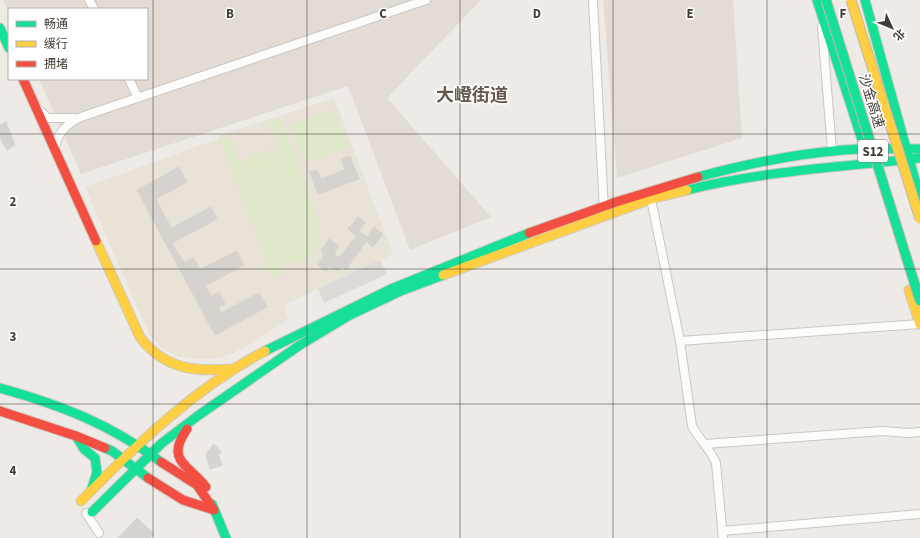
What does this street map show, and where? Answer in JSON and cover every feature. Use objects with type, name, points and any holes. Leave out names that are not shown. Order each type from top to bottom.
[{"type":"main road","points":[[816,0],[870,163],[920,324]]},
{"type":"main road","name":"沙金高速","points":[[826,0],[920,301]]},
{"type":"main road","name":"沙金高速","points":[[851,0],[920,219]]},
{"type":"main road","points":[[865,0],[920,198]]},
{"type":"main road","points":[[0,28],[8,46]]},
{"type":"main road","points":[[23,80],[140,337],[152,352],[177,365],[214,371],[235,368]]},
{"type":"main road","points":[[81,501],[138,444],[178,410],[235,368],[349,307],[401,283],[712,172],[768,160],[832,150],[920,149]]},
{"type":"main road","points":[[89,513],[151,454],[199,415],[300,345],[350,315],[408,288],[604,210],[651,198],[718,182],[794,170],[920,158]]},
{"type":"main road","points":[[0,388],[42,399],[102,423],[138,444],[161,462],[197,485],[214,510]]},
{"type":"main road","points":[[0,411],[76,436],[112,451],[148,478],[182,500],[214,510]]},
{"type":"main road","points":[[199,415],[179,439],[177,450],[178,458],[185,467],[201,479],[207,488],[214,510],[226,538]]},
{"type":"main road","points":[[76,436],[84,449],[95,458],[97,464],[97,472],[91,491]]},
{"type":"street","points":[[55,150],[59,134],[70,122],[81,117],[426,0]]},
{"type":"street","points":[[593,0],[604,210]]},
{"type":"street","points":[[832,150],[822,16],[823,8],[834,0]]},
{"type":"street","points":[[129,80],[138,98]]},
{"type":"street","points":[[36,108],[48,118],[67,119],[81,117]]},
{"type":"street","points":[[651,198],[680,341],[692,426],[697,436],[705,444],[716,463],[723,535],[920,514]]},
{"type":"street","points":[[680,341],[920,324]]},
{"type":"street","points":[[705,444],[883,430],[907,433],[920,432]]},
{"type":"street","points":[[81,501],[80,505],[89,513],[99,533]]},
{"type":"shaded area","points":[[3,0],[481,0],[387,98],[491,217],[410,250],[348,86],[81,174],[39,80],[148,80],[148,8],[8,8],[8,11]]},
{"type":"shaded area","points":[[603,0],[733,0],[742,138],[617,178]]},
{"type":"shaded area","points":[[334,98],[393,254],[284,305],[288,320],[236,352],[217,358],[200,359],[180,357],[162,349],[149,334],[85,187],[218,139],[218,136]]},
{"type":"shaded area","points":[[380,260],[387,274],[324,303],[318,289]]},
{"type":"green space","points":[[334,109],[348,147],[305,163],[291,125]]},
{"type":"green space","points":[[281,120],[321,227],[318,244],[315,251],[304,260],[297,263],[280,262],[284,274],[273,278],[220,140],[231,137],[242,166],[254,155],[264,151],[280,151],[269,123]]},
{"type":"building","points":[[6,122],[15,145],[7,150],[0,138],[0,125]]},
{"type":"building","points":[[350,156],[359,179],[318,194],[310,172],[317,170],[321,179],[345,170],[341,159]]},
{"type":"building","points":[[179,167],[187,182],[156,199],[171,228],[211,207],[217,219],[172,243],[184,263],[194,258],[200,270],[237,251],[244,265],[205,286],[211,296],[219,292],[225,304],[218,307],[221,313],[259,293],[267,307],[215,335],[137,190]]},
{"type":"building","points":[[358,217],[365,222],[359,231],[367,237],[374,227],[383,234],[373,247],[367,242],[368,239],[346,269],[342,266],[338,271],[329,266],[326,271],[318,265],[323,258],[323,252],[321,250],[329,239],[339,246],[334,254],[339,258],[356,236],[349,230],[348,227],[351,226]]},
{"type":"building","points":[[214,444],[222,453],[218,454],[222,465],[210,469],[206,454]]},
{"type":"building","points":[[137,518],[154,534],[150,538],[118,538]]},
{"type":"traffic: fast","points":[[817,0],[864,146]]},
{"type":"traffic: fast","points":[[826,0],[920,301]]},
{"type":"traffic: fast","points":[[865,0],[920,198]]},
{"type":"traffic: fast","points":[[0,28],[8,46]]},
{"type":"traffic: fast","points":[[698,177],[770,160],[806,154],[862,149],[920,149]]},
{"type":"traffic: fast","points":[[687,190],[744,178],[803,170],[920,158]]},
{"type":"traffic: fast","points":[[265,351],[391,289],[529,233]]},
{"type":"traffic: fast","points":[[92,512],[162,443],[199,415],[300,345],[350,315],[403,290],[443,275]]},
{"type":"traffic: fast","points":[[0,388],[44,401],[104,426],[161,462]]},
{"type":"traffic: fast","points":[[76,436],[84,449],[95,458],[97,472],[91,491]]},
{"type":"traffic: fast","points":[[105,448],[112,451],[148,478]]},
{"type":"traffic: fast","points":[[212,504],[226,538]]},
{"type":"traffic: slow","points":[[851,0],[920,219]]},
{"type":"traffic: slow","points":[[443,275],[651,199],[687,190]]},
{"type":"traffic: slow","points":[[96,241],[140,337],[149,348],[159,356],[181,366],[205,370],[232,369]]},
{"type":"traffic: slow","points":[[909,290],[920,324]]},
{"type":"traffic: slow","points":[[81,501],[123,459],[167,419],[214,382],[265,351]]},
{"type":"traffic: jam","points":[[23,80],[96,241]]},
{"type":"traffic: jam","points":[[529,233],[616,202],[698,177]]},
{"type":"traffic: jam","points":[[0,411],[76,436],[105,448]]},
{"type":"traffic: jam","points":[[187,429],[178,448],[179,455],[186,467],[206,487]]},
{"type":"traffic: jam","points":[[148,478],[183,500],[214,510],[197,485],[161,462]]},
{"type":"district","name":"大嶝街道","points":[[472,95]]}]
